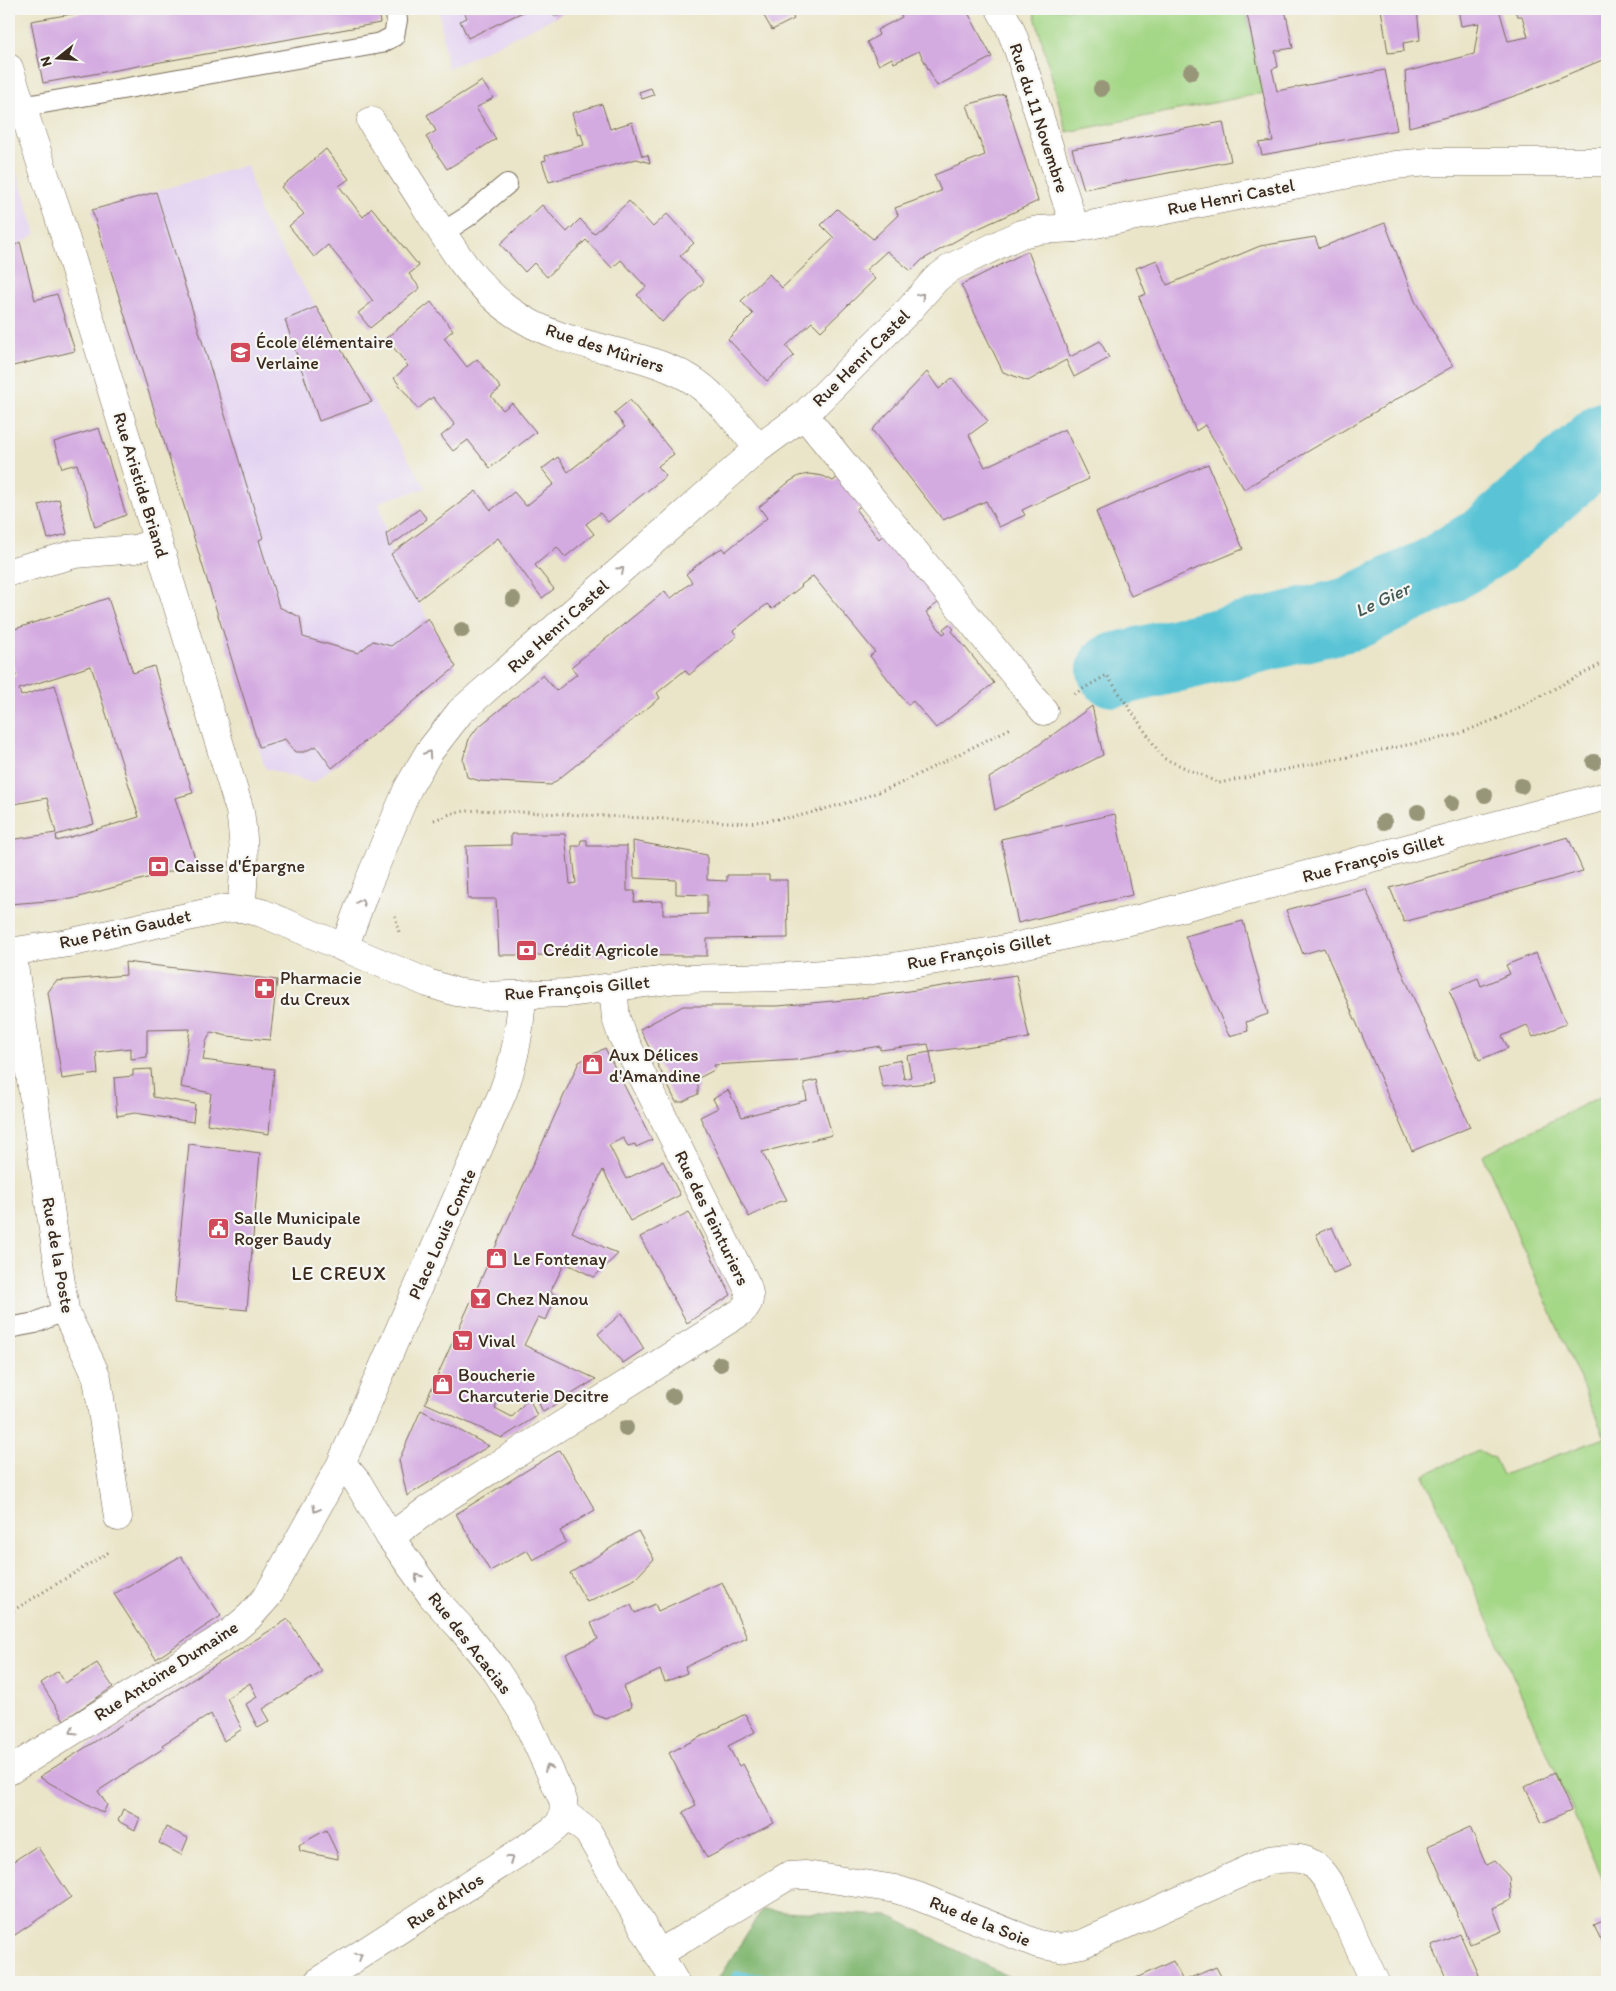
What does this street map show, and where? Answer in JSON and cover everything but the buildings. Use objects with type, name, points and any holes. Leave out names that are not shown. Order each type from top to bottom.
[{"type":"street","name":"Rue du 11 Novembre","points":[[1000,9],[1018,49],[1075,228]]},
{"type":"street","name":"Rue Aristide Briand","points":[[9,68],[58,214],[240,811],[245,843],[241,908]]},
{"type":"street","name":"Rue des Mûriers","points":[[371,121],[457,256],[481,287],[513,313],[572,341],[652,362],[691,379],[709,394],[759,448]]},
{"type":"street","name":"Rue Henri Castel","points":[[344,948],[364,893],[408,788],[429,752],[460,712],[759,448],[804,415],[909,310],[936,279],[952,267],[1021,234],[1039,230],[1075,228],[1395,165],[1429,162],[1607,162]]},
{"type":"street","points":[[804,415],[1044,712]]},
{"type":"street","points":[[9,572],[75,554],[134,549],[157,542]]},
{"type":"street","name":"Rue François Gillet","points":[[241,908],[262,913],[428,983],[456,992],[484,996],[567,993],[676,979],[780,978],[866,971],[1007,949],[1138,919],[1607,796]]},
{"type":"street","name":"Rue Pétin Gaudet","points":[[10,952],[68,943],[204,912],[241,908]]},
{"type":"street","name":"Rue de la Poste","points":[[10,952],[65,1310],[97,1378],[118,1516]]},
{"type":"street","name":"Rue des Teinturiers","points":[[390,1537],[430,1508],[741,1312],[748,1305],[750,1297],[747,1286],[621,1033],[616,1018],[612,988]]},
{"type":"street","name":"Place Louis Comte","points":[[340,1466],[503,1092],[514,1060],[520,1028],[522,995]]},
{"type":"street","name":"Rue des Acacias","points":[[340,1466],[349,1472],[358,1483],[390,1537],[432,1596],[496,1671],[522,1710],[563,1800],[564,1813]]},
{"type":"street","name":"Rue Antoine Dumaine","points":[[9,1771],[222,1637],[250,1617],[267,1597],[340,1466]]},
{"type":"street","points":[[564,1813],[588,1832],[675,1982]]},
{"type":"street","name":"Rue d'Arlos","points":[[318,1982],[540,1839],[560,1823],[564,1813]]},
{"type":"street","name":"Rue de la Soie","points":[[658,1954],[788,1876],[806,1875],[895,1889],[1038,1944],[1060,1948],[1082,1944],[1270,1860],[1289,1857],[1307,1860],[1321,1870],[1330,1885],[1375,1982]]},
{"type":"lane","points":[[21,107],[381,43],[394,36],[397,20],[395,9]]},
{"type":"lane","points":[[442,233],[467,217],[507,184]]},
{"type":"lane","points":[[9,1328],[35,1323],[65,1310]]},
{"type":"path","points":[[428,826],[434,820],[456,812],[478,810],[749,823],[799,816],[857,800],[897,785],[1044,712],[1107,675],[1163,758],[1219,783],[1456,736],[1501,717],[1607,662]]},
{"type":"path","points":[[393,910],[400,936]]},
{"type":"path","points":[[9,1613],[110,1551],[118,1537],[118,1516]]},
{"type":"shaded area","points":[[439,9],[572,9],[447,69]]},
{"type":"shaded area","points":[[9,147],[36,234],[9,250]]},
{"type":"shaded area","name":"École élémentaire Verlaine","points":[[247,165],[261,216],[426,488],[379,502],[391,554],[456,667],[313,783],[265,768],[92,210]]},
{"type":"green space","points":[[1033,9],[1246,9],[1263,93],[1067,132]]},
{"type":"green space","points":[[1607,1093],[1607,1888],[1424,1475],[1478,1450],[1494,1458],[1502,1475],[1605,1438],[1483,1155]]},
{"type":"green space","points":[[762,1910],[890,1916],[1013,1979],[1013,1982],[716,1982]]},
{"type":"waterway","name":"Le Gier","points":[[1114,670],[1350,614],[1436,573],[1491,539],[1607,438]]},
{"type":"waterway","points":[[737,1977],[780,1982]]},
{"type":"place","name":"École élémentaire Verlaine","points":[[240,352]]},
{"type":"place","name":"Caisse d'Épargne","points":[[158,866]]},
{"type":"place","name":"Crédit Agricole","points":[[527,950]]},
{"type":"place","name":"Pharmacie du Creux","points":[[264,988]]},
{"type":"place","name":"Aux Délices d'Amandine","points":[[593,1065]]},
{"type":"place","name":"Salle Municipale Roger Baudy","points":[[218,1228]]},
{"type":"place","name":"Le Fontenay","points":[[497,1259]]},
{"type":"place","name":"Chez Nanou","points":[[480,1299]]},
{"type":"place","name":"Vival","points":[[462,1341]]},
{"type":"place","name":"Boucherie Charcuterie Decitre","points":[[442,1385]]},
{"type":"district","name":"LE CREUX","points":[[339,1273]]}]
